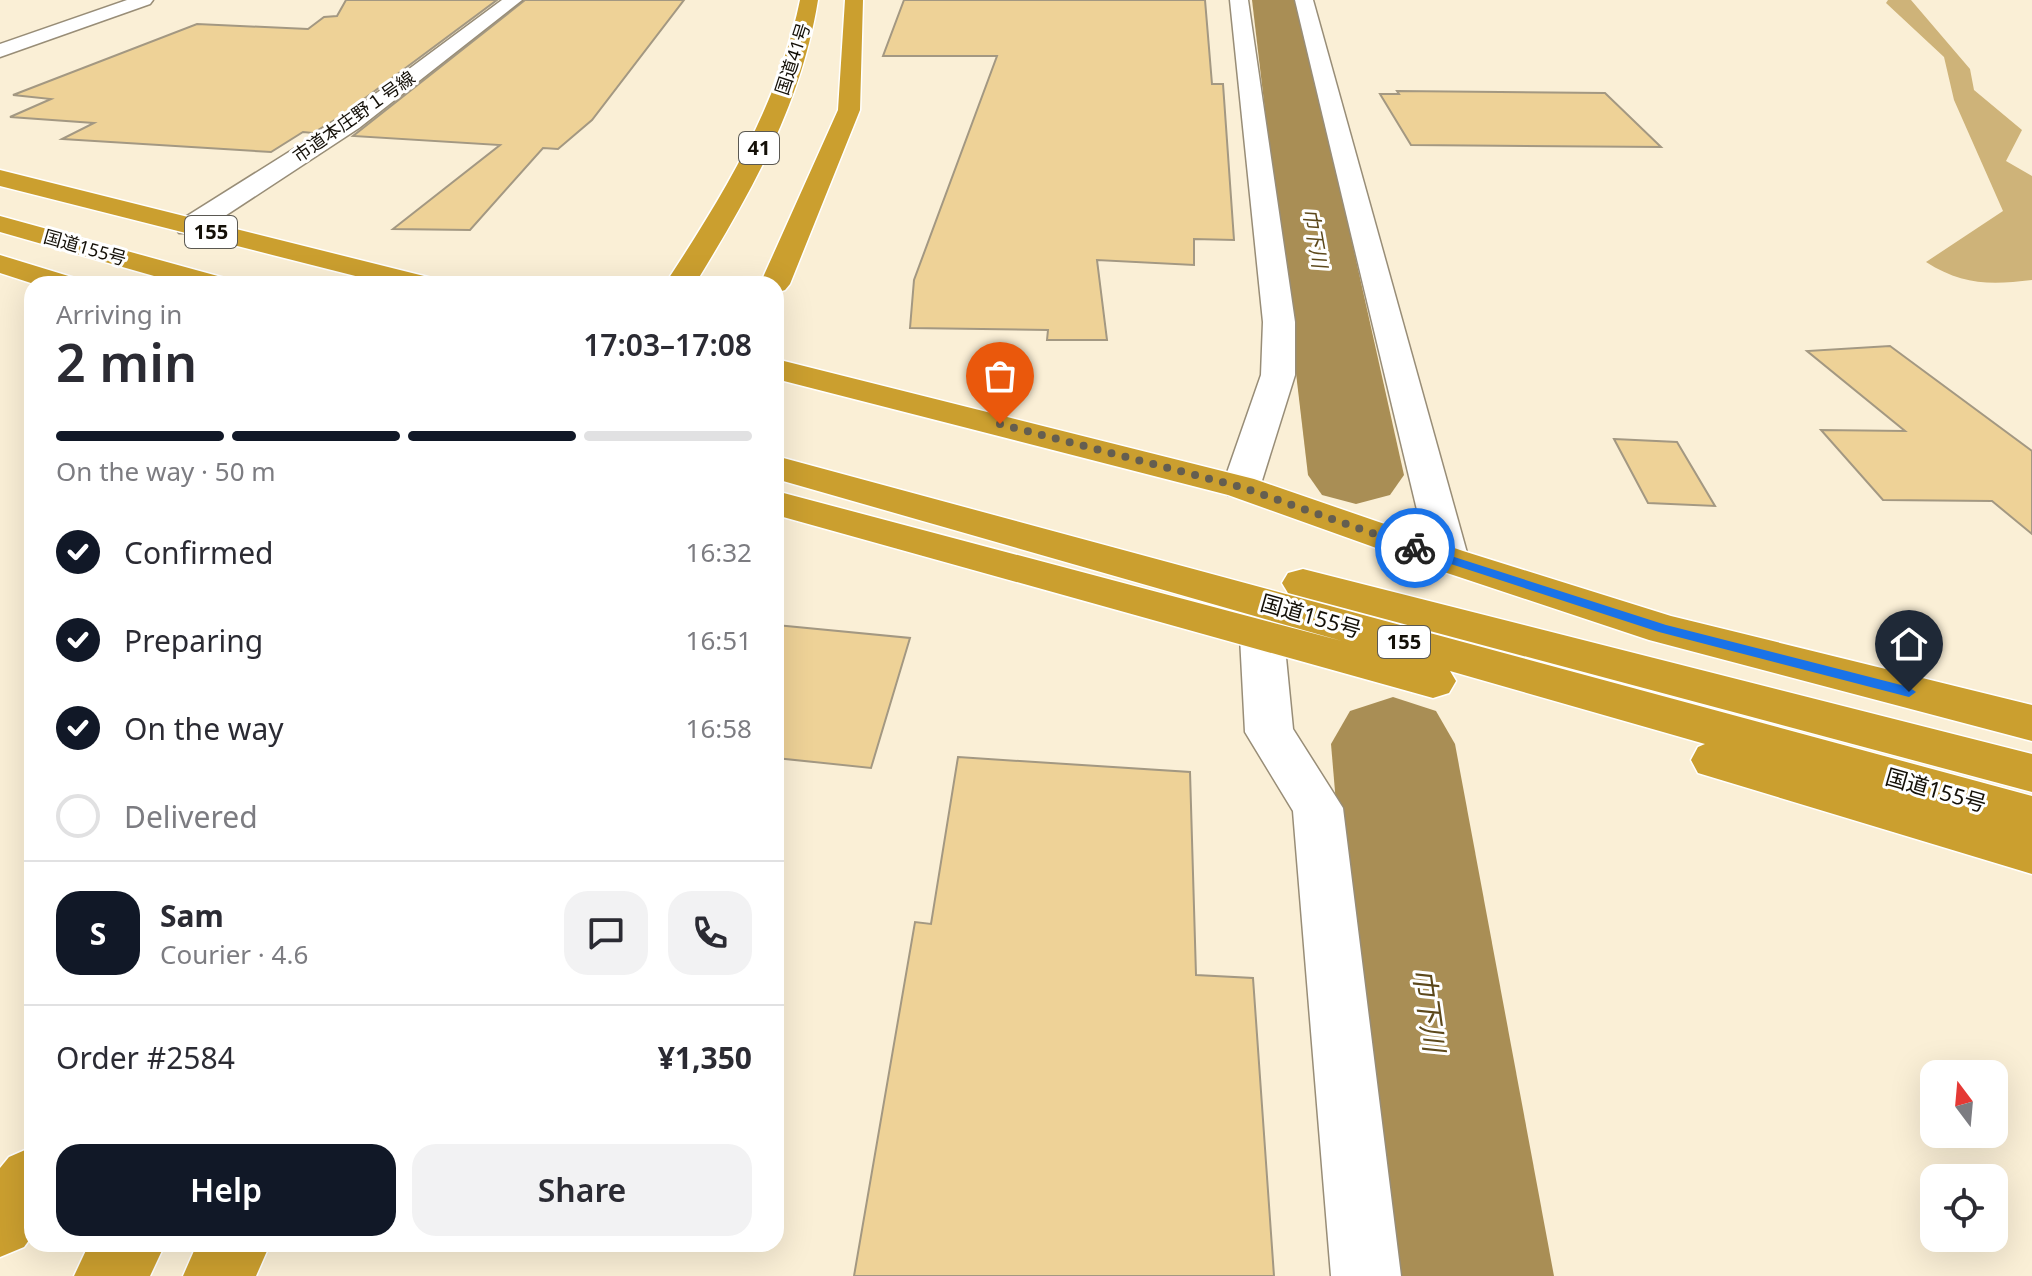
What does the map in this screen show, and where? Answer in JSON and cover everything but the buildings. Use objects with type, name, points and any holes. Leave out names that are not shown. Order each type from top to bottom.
[{"type":"highway","name":"国道41号","points":[[685,276],[722,218],[757,152],[799,53],[809,0]]},
{"type":"highway","points":[[778,276],[849,110],[854,0]]},
{"type":"highway","name":"155","points":[[0,178],[389,276]]},
{"type":"highway","name":"国道155号","points":[[0,224],[186,276]]},
{"type":"highway","name":"国道155号","points":[[0,241],[123,276]]},
{"type":"highway","points":[[0,264],[39,276]]},
{"type":"highway","points":[[784,371],[1241,487],[1449,560],[1664,629],[2032,723]]},
{"type":"highway","name":"国道155号","points":[[784,442],[1092,528],[2032,773]]},
{"type":"highway","name":"国道155号","points":[[784,469],[2032,817]]},
{"type":"highway","name":"155","points":[[784,505],[1140,600],[1262,637],[1523,704],[2032,852]]},
{"type":"highway","points":[[0,1223],[24,1191]]},
{"type":"highway","points":[[109,1276],[126,1252]]},
{"type":"highway","points":[[218,1276],[232,1252]]},
{"type":"street","points":[[0,51],[144,0]]},
{"type":"street","name":"市道本庄野１号線","points":[[189,227],[351,123],[513,0]]},
{"type":"street","points":[[1239,0],[1279,322],[1278,375],[1241,487]]},
{"type":"street","points":[[1304,0],[1449,560]]},
{"type":"street","points":[[1262,637],[1269,732],[1318,808],[1366,1276]]},
{"type":"shaded area","points":[[1888,0],[1911,0],[1970,69],[1974,90],[2022,130],[2006,161],[2032,176],[2032,280],[1977,282],[1939,270],[1926,262],[2003,211],[1954,100],[1944,57],[1886,3]]},
{"type":"waterway","name":"巾下川","points":[[1275,0],[1356,475]]},
{"type":"waterway","name":"巾下川","points":[[1393,744],[1465,1276]]},
{"type":"way so far","points":[[1000,424],[1241,487],[1415,548]]},
{"type":"route","points":[[1415,548],[1664,629],[1909,692]]}]
